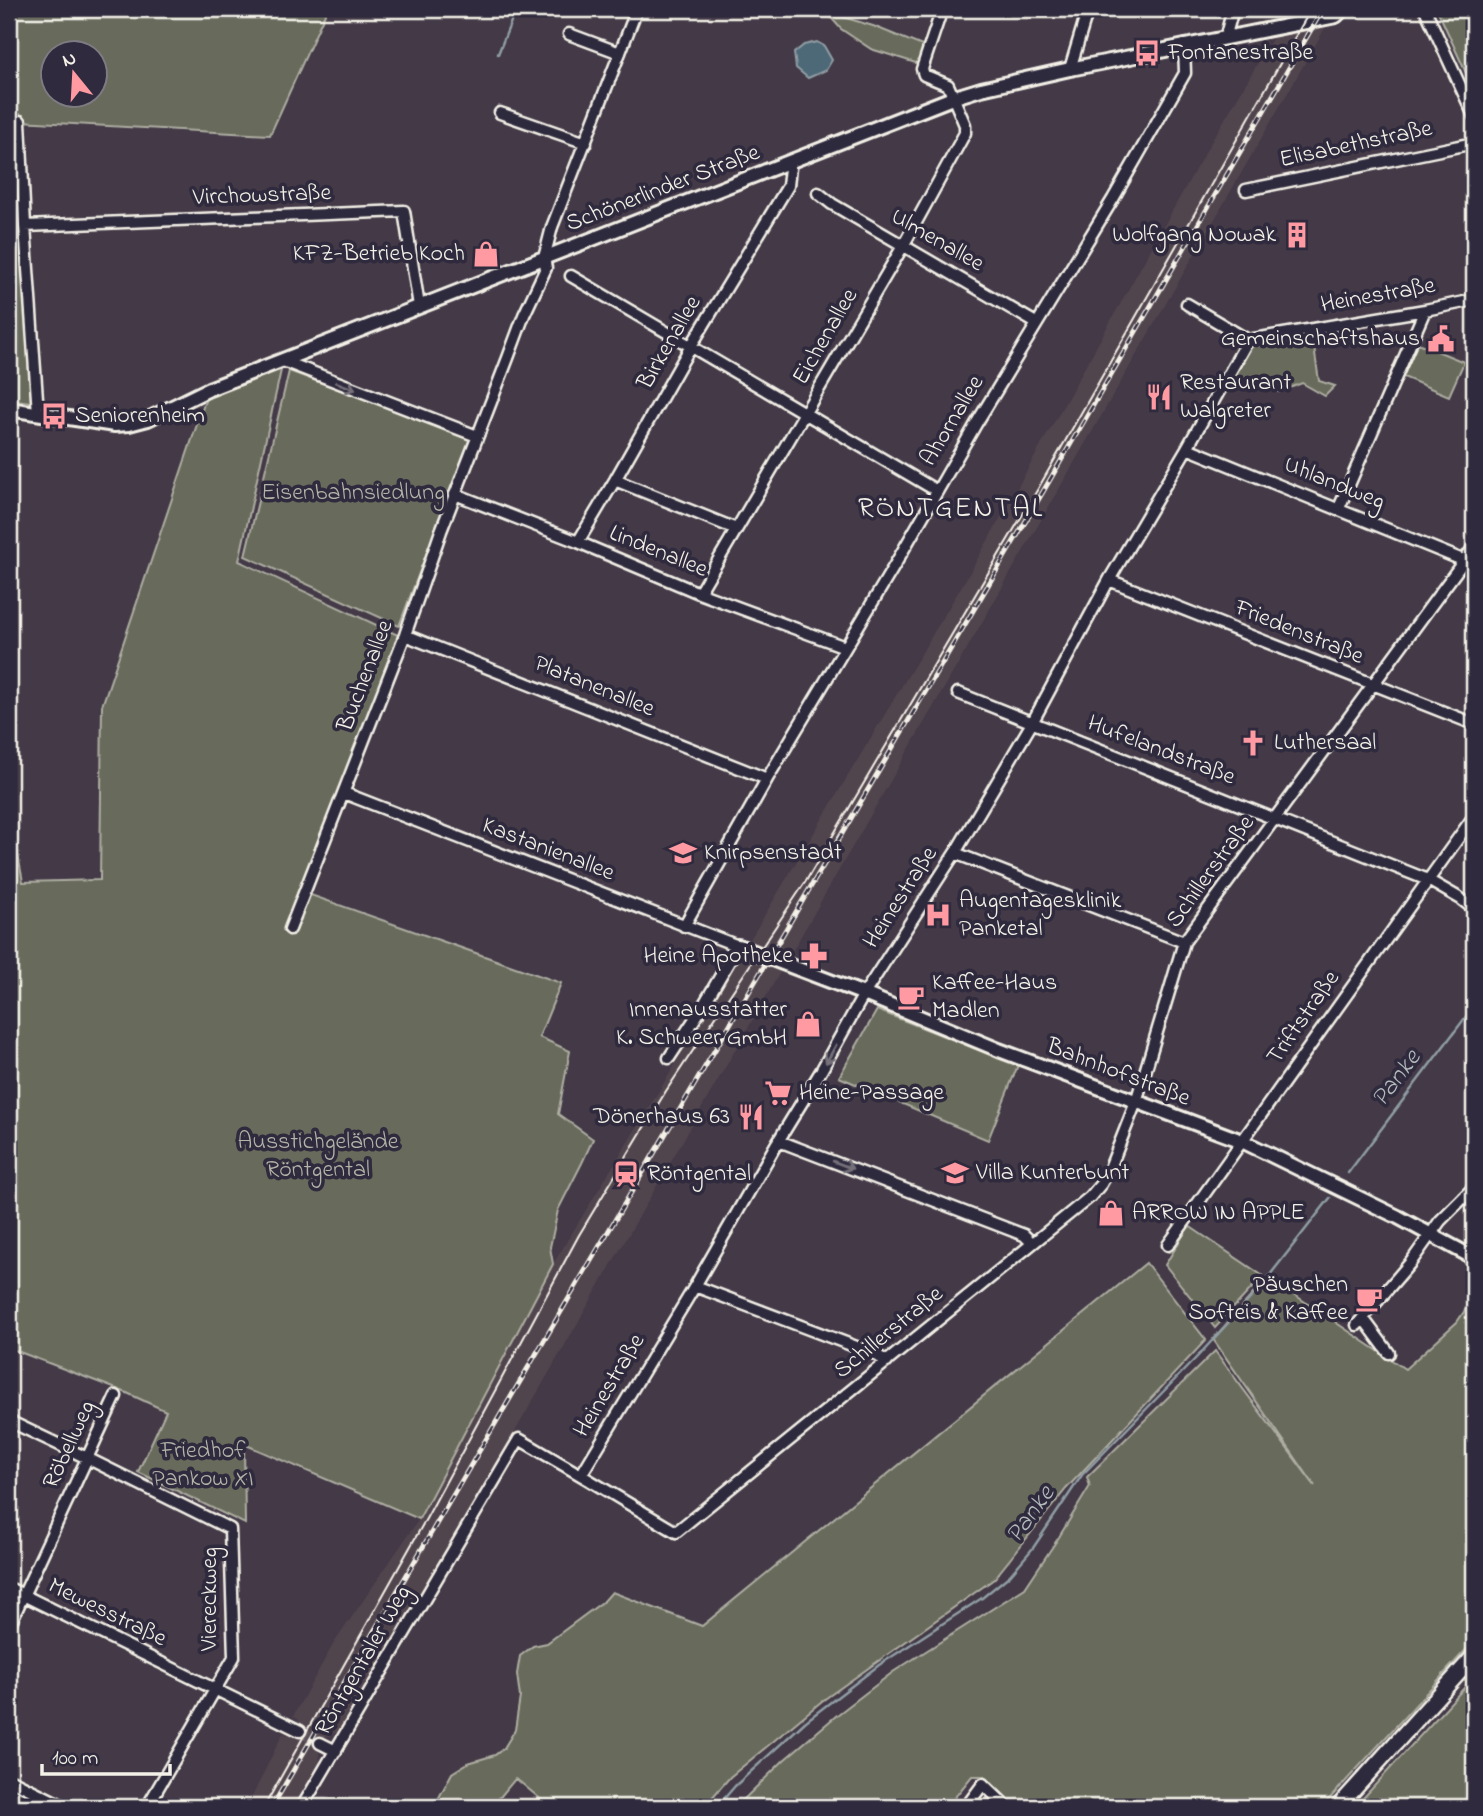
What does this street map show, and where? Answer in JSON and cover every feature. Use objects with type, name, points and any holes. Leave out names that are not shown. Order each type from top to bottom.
[{"type":"main road","points":[[1338,1807],[1474,1656]]},
{"type":"street","name":"Buchenallee","points":[[290,929],[405,635],[477,436],[524,315],[546,268],[544,258],[552,227],[637,9]]},
{"type":"street","points":[[942,9],[922,69],[924,75],[948,85],[955,97]]},
{"type":"street","points":[[1070,69],[1088,9]]},
{"type":"street","points":[[1228,37],[1233,9]]},
{"type":"street","name":"Schönerlinder Straße","points":[[9,409],[115,425],[139,422],[209,389],[955,97],[1070,69],[1336,16],[1343,9]]},
{"type":"street","points":[[1425,9],[1474,116]]},
{"type":"street","points":[[569,34],[620,53]]},
{"type":"street","name":"Ahornallee","points":[[684,926],[767,779],[1113,199],[1185,73],[1184,45]]},
{"type":"street","name":"Eichenallee","points":[[699,593],[904,246],[965,134],[965,125],[955,97]]},
{"type":"street","points":[[500,113],[586,144]]},
{"type":"street","points":[[20,121],[38,413]]},
{"type":"street","name":"Elisabethstraße","points":[[1246,190],[1474,143]]},
{"type":"street","name":"Birkenallee","points":[[578,542],[691,346],[788,186],[789,162]]},
{"type":"street","name":"Ulmenallee","points":[[818,194],[1037,323]]},
{"type":"street","name":"Virchowstraße","points":[[25,226],[404,211],[419,306]]},
{"type":"street","points":[[571,276],[937,491]]},
{"type":"street","name":"Heinestraße","points":[[581,1475],[695,1286],[864,994],[955,853],[1032,723],[1109,580],[1248,340],[1474,300]]},
{"type":"street","points":[[1187,304],[1248,340]]},
{"type":"street","points":[[1339,508],[1425,310]]},
{"type":"street","points":[[283,361],[477,436]]},
{"type":"street","name":"Uhlandweg","points":[[1187,447],[1465,561]]},
{"type":"street","points":[[615,480],[736,528]]},
{"type":"street","name":"Lindenallee","points":[[455,494],[699,593],[845,647]]},
{"type":"street","name":"Schillerstraße","points":[[581,1475],[676,1532],[1090,1197],[1110,1168],[1136,1102],[1184,943],[1474,547]]},
{"type":"street","name":"Friedenstraße","points":[[1109,580],[1474,724]]},
{"type":"street","name":"Platanenallee","points":[[405,635],[767,779]]},
{"type":"street","name":"Hufelandstraße","points":[[958,694],[1427,880],[1474,909]]},
{"type":"street","name":"Kastanienallee","points":[[344,793],[738,946]]},
{"type":"street","name":"Triftstraße","points":[[1168,1245],[1474,816]]},
{"type":"street","points":[[955,853],[1184,943]]},
{"type":"street","points":[[669,1058],[738,946]]},
{"type":"street","name":"Bahnhofstraße","points":[[738,946],[964,1036],[1242,1141],[1474,1258]]},
{"type":"street","points":[[779,1141],[1024,1235],[1032,1243]]},
{"type":"street","points":[[1389,1353],[1360,1322],[1411,1262],[1440,1222],[1474,1187]]},
{"type":"street","points":[[695,1286],[875,1354],[887,1362]]},
{"type":"street","name":"Röbellweg","points":[[9,1626],[116,1396]]},
{"type":"street","points":[[9,1421],[87,1458]]},
{"type":"street","name":"Röntgentaler Weg","points":[[302,1807],[519,1440],[581,1475]]},
{"type":"street","name":"Viereckweg","points":[[87,1458],[230,1529],[234,1657],[147,1807]]},
{"type":"street","name":"Mewesstraße","points":[[9,1588],[300,1731]]},
{"type":"street","points":[[320,1742],[335,1751]]},
{"type":"street","points":[[9,1779],[66,1807]]},
{"type":"street","points":[[966,1807],[983,1784],[1007,1807]]},
{"type":"shaded area","points":[[1290,9],[1336,9],[340,1734],[323,1738],[318,1747],[320,1761],[323,1763],[297,1807],[247,1807],[283,1733],[298,1735],[302,1726],[293,1716],[334,1643],[419,1519],[553,1264],[973,567],[1204,154]]},
{"type":"green space","points":[[9,9],[327,9],[270,135],[20,121],[37,403],[9,399]]},
{"type":"green space","points":[[1437,9],[1474,9],[1474,82],[1471,84]]},
{"type":"green space","points":[[826,12],[873,26],[925,47],[919,64],[871,49],[841,29]]},
{"type":"green space","points":[[1312,334],[1319,381],[1335,386],[1325,396],[1302,383],[1280,392],[1232,382],[1250,343]]},
{"type":"green space","points":[[1415,342],[1464,362],[1449,396],[1401,376]]},
{"type":"green space","name":"Ausstichgelände Röntgental","points":[[283,361],[239,561],[400,636],[302,892],[561,983],[539,1037],[570,1051],[558,1114],[593,1139],[558,1210],[550,1247],[553,1264],[419,1519],[244,1444],[245,1524],[138,1472],[166,1411],[127,1393],[9,1348],[9,806],[23,882],[100,880],[102,706],[209,389]]},
{"type":"green space","name":"Eisenbahnsiedlung","points":[[289,371],[470,438],[399,626],[245,556]]},
{"type":"green space","points":[[877,1010],[1018,1065],[988,1140],[839,1077]]},
{"type":"green space","points":[[1189,1226],[1263,1276],[1215,1328],[1165,1265]]},
{"type":"green space","points":[[1146,1263],[1206,1340],[1066,1489],[994,1579],[822,1701],[730,1777],[704,1807],[550,1807],[515,1779],[492,1807],[434,1807],[452,1773],[468,1763],[495,1755],[504,1748],[515,1730],[520,1697],[517,1674],[520,1656],[533,1646],[547,1643],[612,1592],[702,1626]]},
{"type":"green space","points":[[1268,1277],[1405,1369],[1457,1322],[1474,1297],[1474,1641],[1322,1807],[1013,1807],[983,1776],[972,1776],[947,1807],[736,1807],[784,1760],[893,1672],[1025,1588],[1090,1486],[1087,1477],[1215,1351],[1315,1486],[1213,1339]]},
{"type":"green space","points":[[1474,1677],[1474,1807],[1355,1807]]},
{"type":"water","points":[[817,42],[824,46],[832,60],[826,70],[808,78],[796,68],[794,53],[804,45]]},
{"type":"waterway","points":[[498,54],[516,9]]},
{"type":"waterway","name":"Panke","points":[[1348,1173],[1474,1006]]},
{"type":"waterway","name":"Panke","points":[[717,1807],[735,1786],[806,1721],[879,1665],[982,1598],[1010,1575],[1033,1548],[1082,1475],[1259,1289],[1330,1198]]},
{"type":"tunnel","points":[[300,1731],[320,1743]]},
{"type":"tram line","points":[[264,1807],[427,1517],[579,1235],[666,1091],[806,881],[1039,487],[1311,9]]},
{"type":"railway","points":[[272,1807],[1323,9]]},
{"type":"place","name":"Fontanestraße","points":[[1147,53]]},
{"type":"place","name":"Wolfgang Nowak","points":[[1297,235]]},
{"type":"place","name":"KFZ-Betrieb Koch","points":[[486,254]]},
{"type":"place","name":"Gemeinschaftshaus","points":[[1441,339]]},
{"type":"place","name":"Restaurant Walgreter","points":[[1159,397]]},
{"type":"place","name":"Seniorenheim","points":[[54,416]]},
{"type":"place","name":"Luthersaal","points":[[1253,743]]},
{"type":"place","name":"Knirpsenstadt","points":[[683,853]]},
{"type":"place","name":"Augentagesklinik Panketal","points":[[938,915]]},
{"type":"place","name":"Heine Apotheke","points":[[814,956]]},
{"type":"place","name":"Kaffee-Haus Madlen","points":[[911,997]]},
{"type":"place","name":"Innenausstatter K. Schweer GmbH","points":[[808,1024]]},
{"type":"place","name":"Heine-Passage","points":[[778,1093]]},
{"type":"place","name":"Dönerhaus 63","points":[[751,1117]]},
{"type":"place","name":"Villa Kunterbunt","points":[[955,1173]]},
{"type":"place","name":"Röntgental","points":[[626,1174]]},
{"type":"place","name":"ARROW IN APPLE","points":[[1111,1213]]},
{"type":"place","name":"Päuschen Softeis & Kaffee","points":[[1369,1299]]},
{"type":"district","name":"RÖNTGENTAL","points":[[951,509]]},
{"type":"park label","name":"Friedhof Pankow XI","points":[[203,1465]]}]
